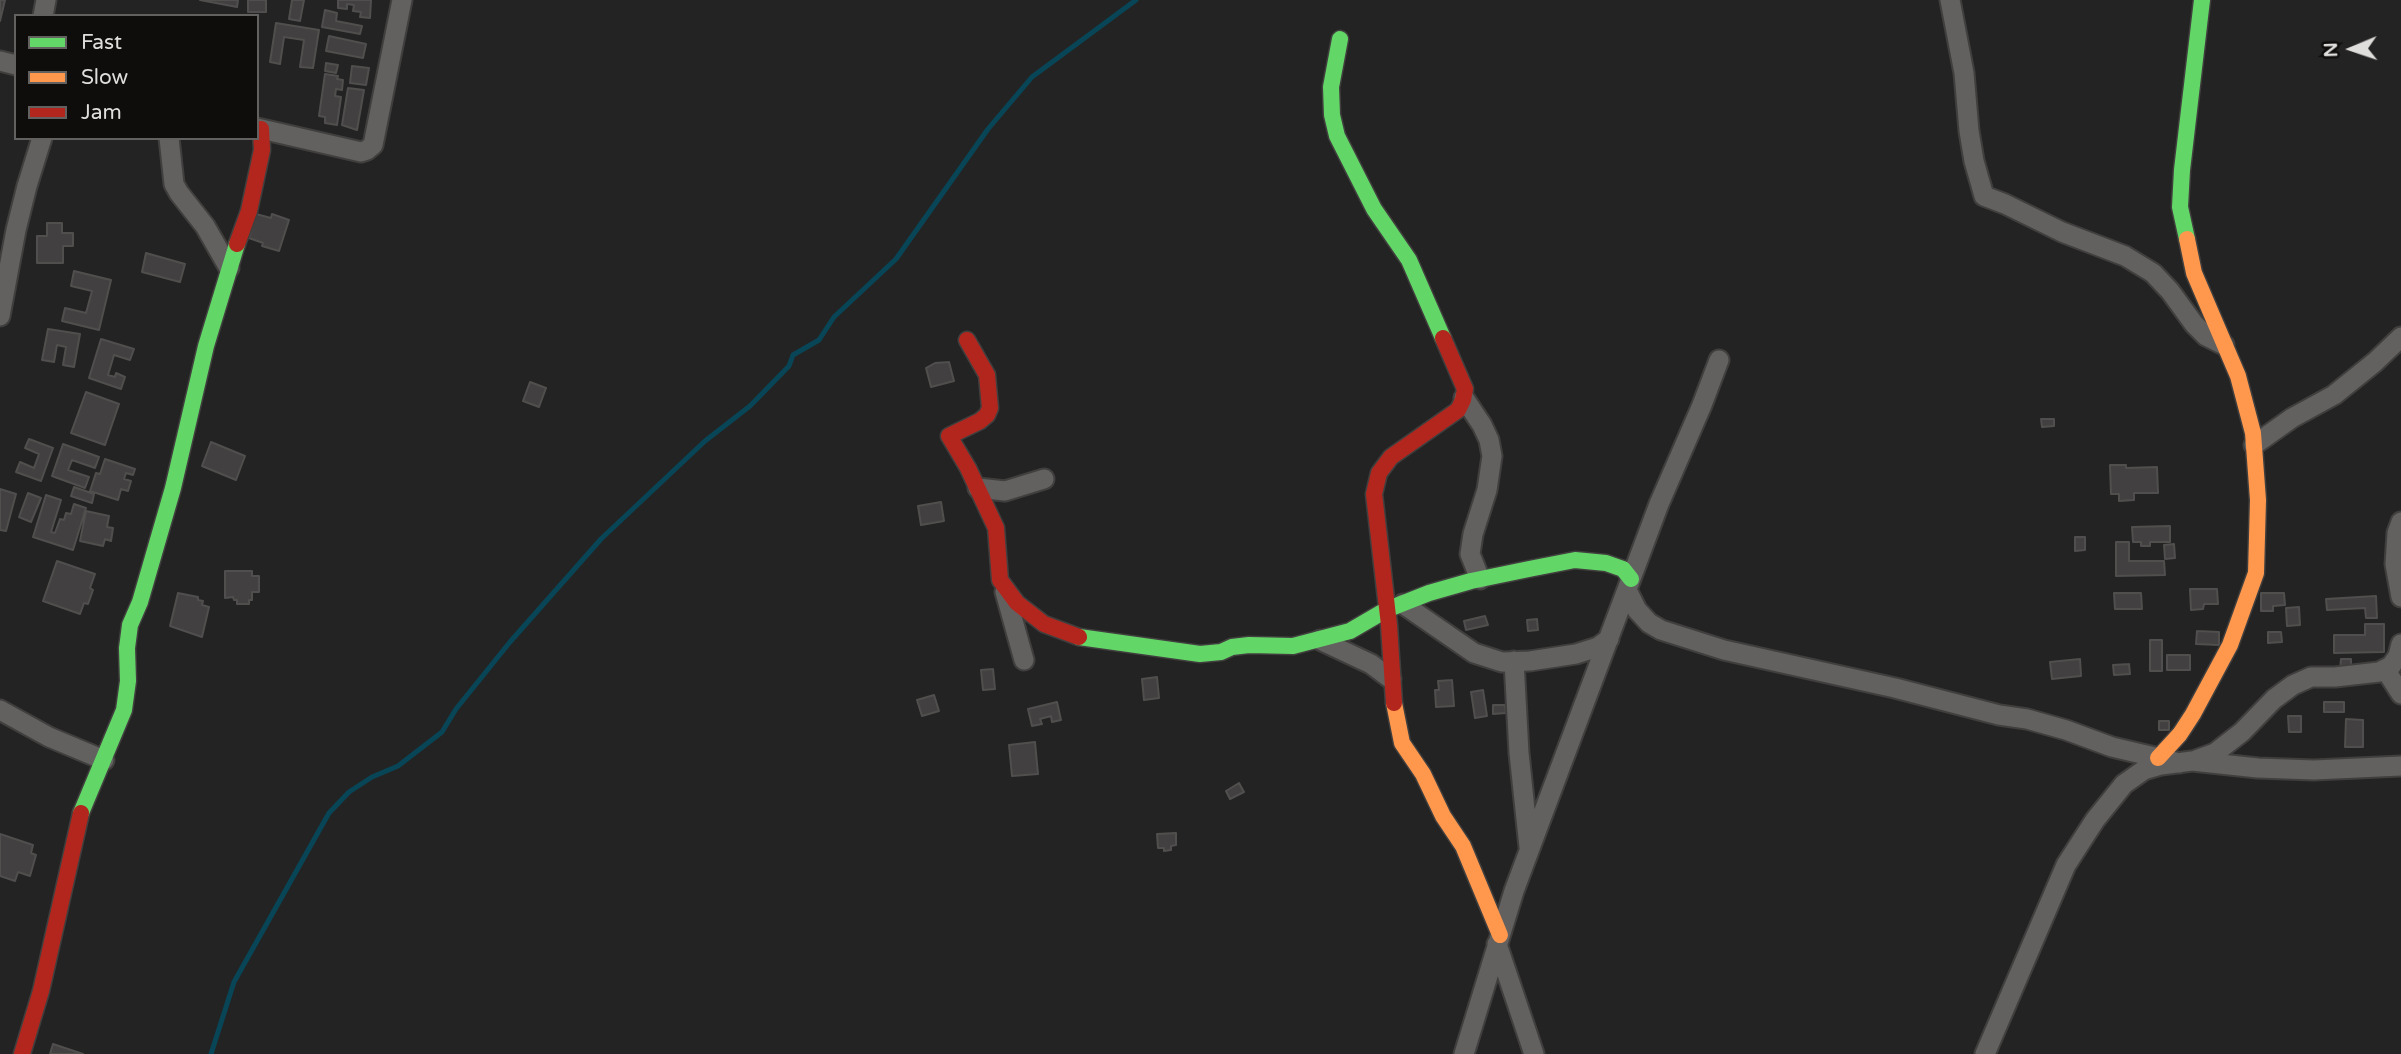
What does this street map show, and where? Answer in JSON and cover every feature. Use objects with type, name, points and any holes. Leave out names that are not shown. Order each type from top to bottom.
[{"type":"street","points":[[22,1054],[41,991],[83,805],[124,710],[130,625],[140,602],[173,488],[206,346],[229,268],[243,233],[258,176],[262,150],[259,129],[361,152],[373,145],[402,0]]},
{"type":"street","points":[[1950,0],[1964,73],[1970,141],[1984,196],[2062,232],[2125,256],[2153,273],[2194,324],[2206,336],[2224,345]]},
{"type":"street","points":[[2158,758],[2180,734],[2193,714],[2230,645],[2256,573],[2258,500],[2253,433],[2238,376],[2194,273],[2180,207],[2202,0]]},
{"type":"street","points":[[1340,39],[1331,86],[1332,115],[1338,136],[1374,209],[1409,260],[1465,389],[1458,410],[1391,457],[1379,473],[1374,494],[1394,607],[1391,679],[1394,707],[1402,743],[1423,774],[1443,816],[1463,846],[1499,939],[1534,1054]]},
{"type":"street","points":[[0,316],[16,230],[41,140]]},
{"type":"street","points":[[169,140],[174,184],[178,194],[205,226],[229,268]]},
{"type":"street","points":[[2254,445],[2292,418],[2334,395],[2401,337]]},
{"type":"street","points":[[967,340],[986,375],[990,408],[981,421],[949,436],[978,488],[996,528],[1000,580],[1024,660]]},
{"type":"street","points":[[1464,1054],[1499,939],[1530,851],[1659,505],[1719,360]]},
{"type":"street","points":[[1464,398],[1482,425],[1492,456],[1487,490],[1473,534],[1470,554],[1480,579]]},
{"type":"street","points":[[978,488],[1005,491],[1044,479]]},
{"type":"street","points":[[2400,590],[2395,564],[2397,533],[2401,522]]},
{"type":"street","points":[[1002,584],[1017,603],[1044,624],[1081,638],[1200,654],[1248,645],[1293,646],[1320,640],[1350,631],[1394,607],[1429,593],[1480,579],[1576,560],[1606,563],[1623,569],[1637,610],[1649,623],[1661,631],[1724,650],[1906,691],[1999,716],[2027,719],[2112,747],[2158,758],[2258,768],[2314,770],[2401,766]]},
{"type":"street","points":[[1394,607],[1475,653],[1502,662],[1576,654],[1598,647],[1609,639]]},
{"type":"street","points":[[1320,640],[1371,664],[1391,679]]},
{"type":"street","points":[[1985,1054],[2066,865],[2095,820],[2124,784],[2144,770],[2215,753],[2242,732],[2274,699],[2293,685],[2311,677],[2379,672],[2391,666],[2398,656],[2401,644]]},
{"type":"street","points":[[1556,657],[1577,664],[1595,678]]},
{"type":"street","points":[[1514,661],[1519,753],[1530,851]]},
{"type":"street","points":[[2385,669],[2401,694]]},
{"type":"street","points":[[0,710],[48,737],[104,760]]},
{"type":"building","points":[[0,0],[5,0],[0,21]]},
{"type":"building","points":[[200,0],[238,0],[237,7]]},
{"type":"building","points":[[248,0],[266,0],[266,12],[248,12]]},
{"type":"building","points":[[292,0],[304,0],[300,21],[289,19]]},
{"type":"building","points":[[338,0],[371,0],[370,18],[360,17],[361,12],[353,11],[354,5],[347,4],[347,9],[338,8]]},
{"type":"building","points":[[325,10],[337,13],[336,21],[362,26],[360,34],[322,27]]},
{"type":"building","points":[[276,23],[319,30],[313,68],[300,67],[304,40],[284,37],[280,64],[270,62]]},
{"type":"building","points":[[329,36],[366,44],[363,58],[326,51]]},
{"type":"building","points":[[326,63],[338,65],[336,73],[325,71]]},
{"type":"building","points":[[352,66],[369,68],[366,85],[350,83]]},
{"type":"building","points":[[325,74],[338,76],[337,79],[343,80],[342,90],[336,89],[335,96],[341,97],[337,125],[325,123],[325,117],[319,116]]},
{"type":"building","points":[[348,88],[364,90],[357,130],[342,125]]},
{"type":"building","points":[[256,214],[271,218],[272,214],[289,220],[279,251],[262,246],[263,243],[249,238]]},
{"type":"building","points":[[47,223],[62,223],[62,233],[73,233],[73,246],[63,246],[63,263],[37,263],[37,236],[47,236]]},
{"type":"building","points":[[146,253],[185,264],[180,282],[142,272]]},
{"type":"building","points":[[74,271],[111,280],[99,330],[62,321],[65,308],[86,313],[92,291],[71,286]]},
{"type":"building","points":[[48,329],[80,334],[74,367],[63,365],[66,347],[57,345],[54,362],[42,360]]},
{"type":"building","points":[[101,339],[134,349],[130,360],[114,355],[108,375],[115,377],[116,373],[125,377],[121,389],[89,378]]},
{"type":"building","points":[[949,362],[954,381],[931,387],[926,368],[935,363]]},
{"type":"building","points":[[530,382],[546,388],[539,407],[523,401]]},
{"type":"building","points":[[86,392],[119,404],[105,445],[71,433]]},
{"type":"building","points":[[2041,419],[2054,419],[2054,426],[2042,427]]},
{"type":"building","points":[[29,439],[53,448],[41,481],[16,472],[20,462],[34,468],[39,454],[25,448]]},
{"type":"building","points":[[211,442],[245,456],[236,480],[202,466]]},
{"type":"building","points":[[63,444],[99,457],[95,468],[72,460],[68,470],[89,477],[85,488],[52,476]]},
{"type":"building","points":[[105,459],[135,469],[133,475],[126,473],[124,479],[131,481],[128,491],[121,489],[118,500],[90,491],[96,473],[100,474]]},
{"type":"building","points":[[2110,465],[2126,465],[2126,468],[2157,467],[2158,493],[2134,493],[2134,500],[2119,501],[2119,494],[2111,494]]},
{"type":"building","points":[[74,487],[94,494],[92,503],[71,496]]},
{"type":"building","points":[[0,489],[16,494],[6,531],[0,530]]},
{"type":"building","points":[[28,493],[41,498],[31,522],[19,517]]},
{"type":"building","points":[[46,495],[61,500],[51,532],[55,533],[60,519],[64,520],[66,513],[71,514],[74,504],[86,508],[73,550],[33,537]]},
{"type":"building","points":[[941,502],[944,521],[921,525],[918,506]]},
{"type":"building","points":[[86,511],[109,516],[107,527],[113,528],[111,541],[105,539],[103,546],[80,541]]},
{"type":"building","points":[[2170,526],[2170,542],[2150,542],[2150,546],[2141,546],[2141,542],[2133,542],[2132,527]]},
{"type":"building","points":[[2075,537],[2085,537],[2085,550],[2075,551]]},
{"type":"building","points":[[2116,542],[2129,542],[2129,561],[2164,561],[2165,575],[2116,576]]},
{"type":"building","points":[[2174,544],[2175,558],[2165,559],[2164,545]]},
{"type":"building","points":[[57,561],[95,574],[88,604],[84,603],[80,614],[43,601]]},
{"type":"building","points":[[225,571],[252,571],[252,576],[259,576],[259,592],[252,592],[249,604],[237,604],[233,597],[225,598]]},
{"type":"building","points":[[2190,589],[2217,589],[2218,604],[2204,604],[2203,609],[2191,610]]},
{"type":"building","points":[[178,593],[198,597],[198,600],[203,601],[202,605],[209,607],[202,637],[170,626]]},
{"type":"building","points":[[2114,593],[2141,593],[2142,609],[2115,609]]},
{"type":"building","points":[[2261,593],[2284,593],[2285,605],[2273,606],[2273,611],[2261,611]]},
{"type":"building","points":[[2376,596],[2377,618],[2366,618],[2365,608],[2327,610],[2326,599]]},
{"type":"building","points":[[2299,607],[2300,625],[2287,626],[2286,608]]},
{"type":"building","points":[[1485,616],[1488,625],[1466,630],[1464,621]]},
{"type":"building","points":[[1537,619],[1538,630],[1528,631],[1527,620]]},
{"type":"building","points":[[2365,624],[2384,624],[2384,652],[2334,653],[2334,635],[2365,635]]},
{"type":"building","points":[[2197,631],[2219,632],[2219,645],[2196,644]]},
{"type":"building","points":[[2268,632],[2281,632],[2282,642],[2268,643]]},
{"type":"building","points":[[2150,640],[2162,640],[2162,671],[2150,671]]},
{"type":"building","points":[[2167,655],[2190,655],[2190,670],[2167,670]]},
{"type":"building","points":[[2080,659],[2081,676],[2052,679],[2050,662]]},
{"type":"building","points":[[2341,659],[2351,659],[2351,671],[2340,670]]},
{"type":"building","points":[[2129,664],[2130,674],[2114,675],[2113,665]]},
{"type":"building","points":[[993,669],[995,689],[983,690],[981,670]]},
{"type":"building","points":[[1157,677],[1159,698],[1144,700],[1142,679]]},
{"type":"building","points":[[1452,680],[1454,706],[1436,707],[1435,690],[1439,690],[1438,681]]},
{"type":"building","points":[[1483,690],[1487,716],[1475,718],[1471,692]]},
{"type":"building","points":[[934,695],[939,711],[922,716],[917,700]]},
{"type":"building","points":[[1057,702],[1061,720],[1052,722],[1051,716],[1040,719],[1042,724],[1032,726],[1028,709]]},
{"type":"building","points":[[2324,702],[2344,702],[2344,712],[2324,712]]},
{"type":"building","points":[[1493,705],[1505,705],[1506,713],[1493,714]]},
{"type":"building","points":[[2288,716],[2301,716],[2301,732],[2289,732]]},
{"type":"building","points":[[2346,719],[2363,720],[2363,747],[2345,747]]},
{"type":"building","points":[[2159,721],[2169,721],[2169,730],[2159,730]]},
{"type":"building","points":[[1035,742],[1038,774],[1012,776],[1009,745]]},
{"type":"building","points":[[1239,783],[1244,792],[1230,799],[1226,791]]},
{"type":"building","points":[[1176,833],[1176,845],[1171,846],[1171,850],[1158,848],[1157,834]]},
{"type":"building","points":[[0,834],[33,845],[31,853],[36,855],[30,876],[18,872],[15,881],[0,876]]},
{"type":"building","points":[[53,1044],[83,1054],[50,1054]]},
{"type":"waterway","points":[[211,1054],[234,982],[329,813],[349,792],[372,777],[398,766],[442,732],[456,709],[510,642],[601,539],[705,441],[750,406],[789,366],[793,355],[819,340],[834,317],[896,259],[988,129],[1032,77],[1136,0]]},
{"type":"traffic: fast","points":[[2187,239],[2180,207],[2182,170],[2202,0]]},
{"type":"traffic: fast","points":[[1340,39],[1331,87],[1332,115],[1337,136],[1374,209],[1409,260],[1443,338]]},
{"type":"traffic: fast","points":[[81,813],[124,710],[130,625],[140,602],[173,488],[206,346],[237,244]]},
{"type":"traffic: fast","points":[[1079,637],[1200,654],[1249,645],[1293,646],[1350,631],[1386,610],[1429,593],[1529,569],[1575,560],[1606,563],[1623,569],[1631,579]]},
{"type":"traffic: slow","points":[[2158,758],[2180,734],[2193,714],[2230,645],[2256,573],[2258,500],[2253,433],[2238,376],[2194,273],[2187,239]]},
{"type":"traffic: slow","points":[[1394,703],[1402,743],[1423,774],[1443,816],[1463,846],[1500,935]]},
{"type":"traffic: jam","points":[[237,244],[249,211],[262,150],[261,129]]},
{"type":"traffic: jam","points":[[1394,703],[1389,625],[1374,494],[1379,473],[1391,457],[1458,410],[1463,400],[1465,389],[1443,338]]},
{"type":"traffic: jam","points":[[967,340],[987,375],[990,408],[980,421],[949,436],[968,468],[996,528],[1000,580],[1017,603],[1044,624],[1079,637]]},
{"type":"traffic: jam","points":[[22,1054],[41,991],[81,813]]}]
